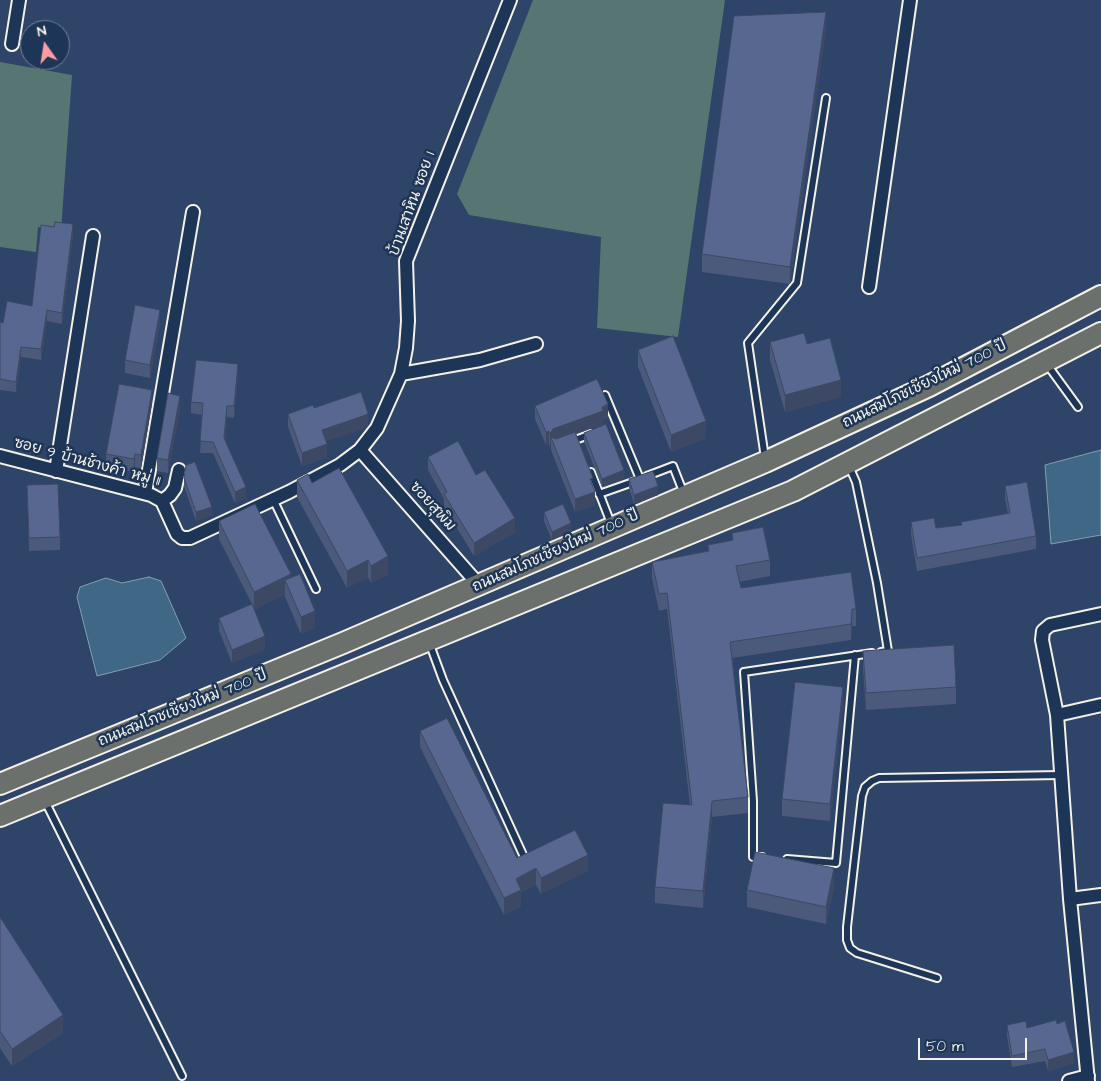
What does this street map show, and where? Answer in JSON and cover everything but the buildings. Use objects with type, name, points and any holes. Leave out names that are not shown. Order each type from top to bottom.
[{"type":"main road","name":"ถนนสมโภชเชียงใหม่ 700 ปี","points":[[0,784],[479,585],[765,462],[929,386],[1101,296]]},
{"type":"main road","name":"ถนนสมโภชเชียงใหม่ 700 ปี","points":[[0,816],[793,491],[1101,334]]},
{"type":"street","points":[[12,44],[18,0]]},
{"type":"street","name":"บ้านเสาหิน ซอย 1","points":[[360,450],[377,428],[401,374],[406,348],[408,321],[406,262],[510,0]]},
{"type":"street","points":[[869,287],[910,0]]},
{"type":"street","points":[[146,493],[194,212]]},
{"type":"street","points":[[56,470],[93,236]]},
{"type":"street","points":[[401,374],[480,360],[536,344]]},
{"type":"street","name":"ซอย 9 บ้านช้างค้า หมู่ 11","points":[[0,456],[146,493],[162,501],[177,534],[182,538],[190,538],[274,499],[340,465],[360,450]]},
{"type":"street","name":"ซอยสุพิม","points":[[360,450],[479,585]]},
{"type":"street","points":[[162,501],[170,495],[174,488],[179,470]]},
{"type":"street","points":[[1069,1081],[1088,1079],[1070,899],[1057,715],[1042,640],[1043,631],[1050,624],[1101,614]]},
{"type":"street","points":[[1057,715],[1101,705]]},
{"type":"street","points":[[1070,899],[1101,895]]},
{"type":"lane","points":[[765,462],[748,343],[797,283],[826,98]]},
{"type":"lane","points":[[1046,362],[1078,407]]},
{"type":"lane","points":[[605,395],[640,479]]},
{"type":"lane","points":[[609,427],[616,424]]},
{"type":"lane","points":[[563,445],[601,430]]},
{"type":"lane","points":[[578,439],[581,448]]},
{"type":"lane","points":[[772,858],[753,856],[754,801],[744,672],[888,651],[877,583],[856,482],[848,463]]},
{"type":"lane","points":[[599,494],[674,466],[685,496]]},
{"type":"lane","points":[[588,467],[612,527]]},
{"type":"lane","points":[[274,499],[316,590]]},
{"type":"lane","points":[[428,641],[443,680],[524,857]]},
{"type":"lane","points":[[781,859],[836,863],[855,655]]},
{"type":"lane","points":[[937,978],[857,953],[850,948],[847,940],[847,927],[862,796],[865,788],[872,781],[879,778],[1061,775]]},
{"type":"lane","points":[[43,798],[182,1076]]},
{"type":"green space","points":[[533,0],[725,0],[678,337],[597,328],[601,237],[469,215],[457,194]]},
{"type":"green space","points":[[0,62],[20,66],[20,70],[44,70],[72,75],[61,231],[38,227],[36,252],[0,247]]},
{"type":"water","points":[[1101,450],[1101,535],[1051,544],[1045,465]]},
{"type":"water","points":[[149,577],[161,581],[186,638],[160,660],[97,676],[77,597],[80,587],[106,578],[122,583]]}]
